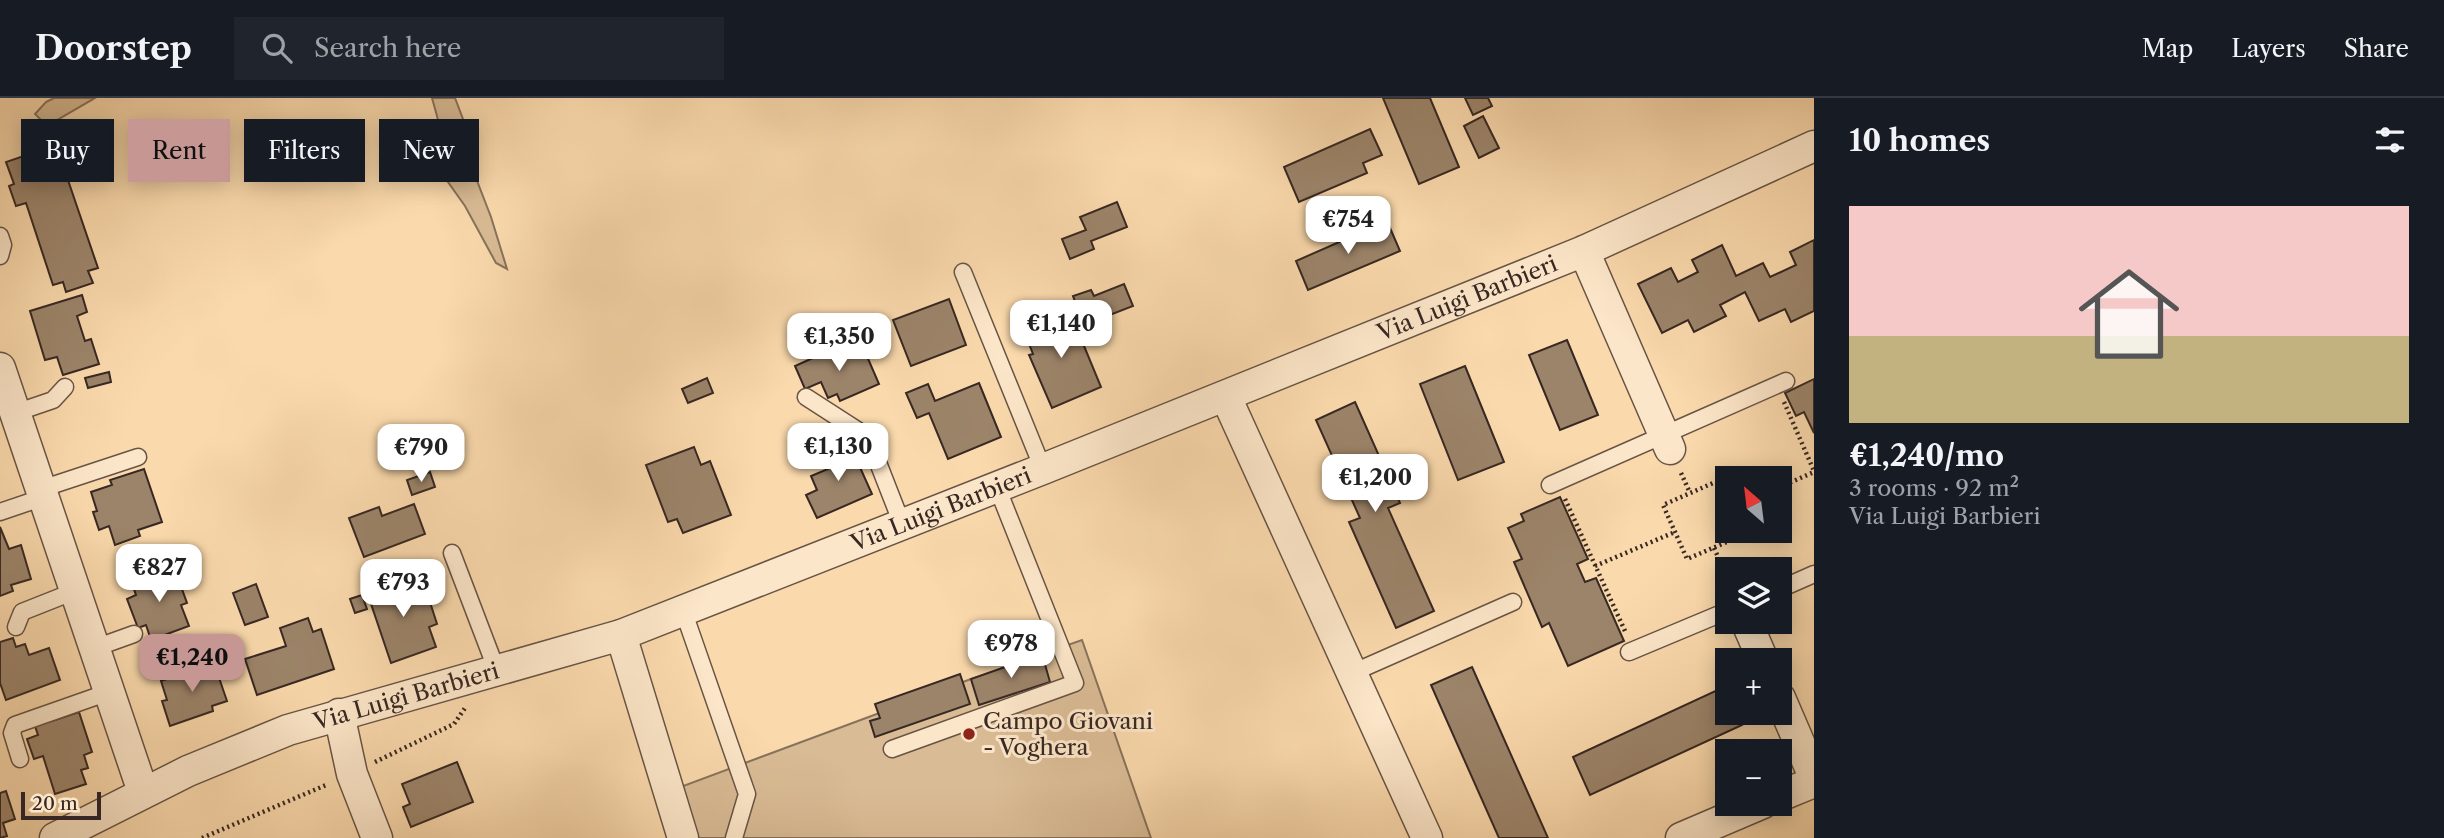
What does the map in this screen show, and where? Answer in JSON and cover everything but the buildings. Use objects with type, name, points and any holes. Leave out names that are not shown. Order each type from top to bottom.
[{"type":"street","name":"Via Luigi Barbieri","points":[[55,838],[144,792],[288,730],[621,635],[1043,469],[1584,251],[1814,146]]},
{"type":"street","points":[[1584,251],[1667,442]]},
{"type":"street","points":[[0,368],[144,792]]},
{"type":"street","points":[[1226,397],[1427,838]]},
{"type":"street","points":[[621,635],[683,838]]},
{"type":"street","points":[[339,714],[352,774],[377,838]]},
{"type":"street","points":[[1791,725],[1814,779],[1792,790]]},
{"type":"street","points":[[1681,838],[1715,832],[1741,816]]},
{"type":"lane","points":[[0,236],[3,245],[0,256]]},
{"type":"lane","points":[[963,272],[1043,469]]},
{"type":"lane","points":[[1554,484],[1667,442],[1781,384]]},
{"type":"lane","points":[[15,413],[52,400],[65,387]]},
{"type":"lane","points":[[806,397],[868,437],[902,524]]},
{"type":"lane","points":[[0,512],[42,493],[138,457]]},
{"type":"lane","points":[[892,749],[1075,683],[997,487]]},
{"type":"lane","points":[[452,553],[498,671]]},
{"type":"lane","points":[[1792,584],[1814,575]]},
{"type":"lane","points":[[16,627],[22,612],[75,590]]},
{"type":"lane","points":[[1352,673],[1513,602]]},
{"type":"lane","points":[[683,610],[747,794],[734,838]]},
{"type":"lane","points":[[1631,651],[1715,616]]},
{"type":"lane","points":[[95,648],[134,635]]},
{"type":"lane","points":[[20,759],[12,733],[15,725],[109,692]]},
{"type":"path","points":[[1781,384],[1814,472],[1792,482]]},
{"type":"path","points":[[1715,482],[1663,505],[1687,559],[1726,543]]},
{"type":"path","points":[[1554,484],[1595,565],[1631,651]]},
{"type":"path","points":[[1595,565],[1675,532]]},
{"type":"path","points":[[1714,548],[1718,557]]},
{"type":"path","points":[[202,838],[352,774],[454,724],[472,700]]},
{"type":"shaded area","points":[[54,98],[95,98],[59,119],[40,119],[35,114]]},
{"type":"shaded area","points":[[432,98],[455,98],[463,119],[438,119]]},
{"type":"shaded area","points":[[448,182],[477,182],[507,269],[496,263],[465,206]]},
{"type":"shaded area","name":"Campo Giovani - Voghera","points":[[1082,640],[1151,838],[690,838],[675,789]]},
{"type":"place","name":"Campo Giovani - Voghera","points":[[969,734]]}]
